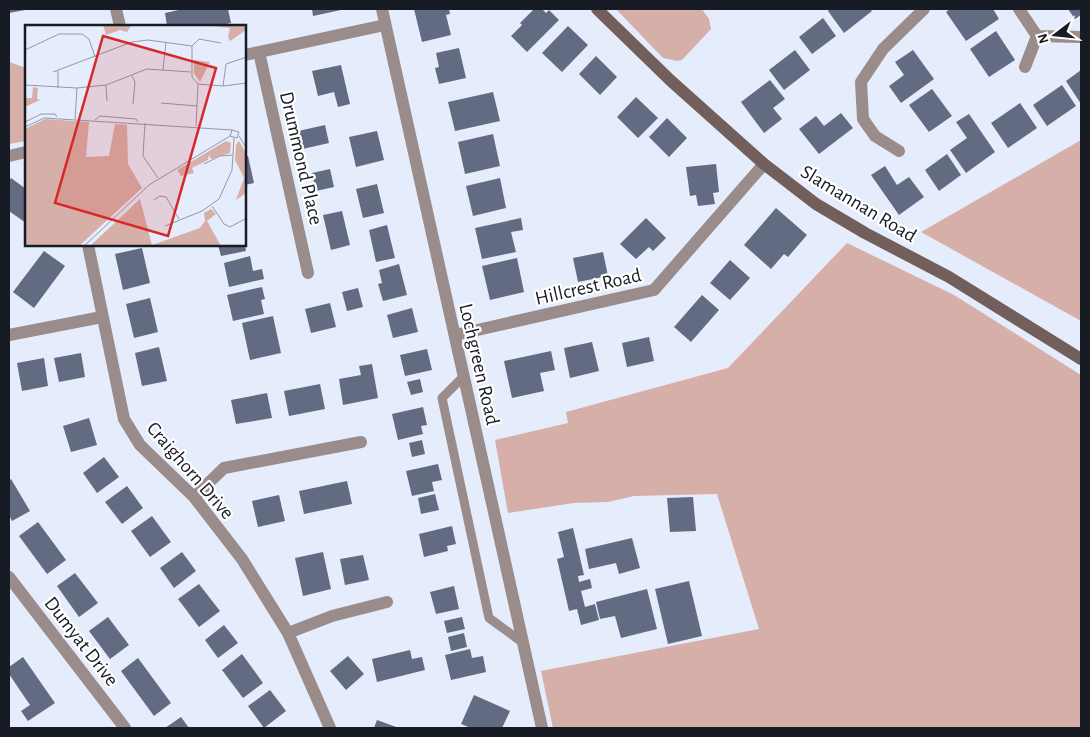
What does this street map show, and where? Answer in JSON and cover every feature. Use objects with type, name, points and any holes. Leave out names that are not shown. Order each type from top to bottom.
[{"type":"main road","name":"Slamannan Road","points":[[596,9],[670,80],[764,164],[816,204],[865,233],[949,276],[1081,359]]},
{"type":"street","points":[[116,9],[120,25]]},
{"type":"street","name":"Lochgreen Road","points":[[382,9],[542,728]]},
{"type":"street","points":[[899,151],[875,136],[863,119],[860,82],[883,49],[924,9]]},
{"type":"street","points":[[1019,9],[1038,36]]},
{"type":"street","points":[[246,55],[386,25]]},
{"type":"street","points":[[1038,36],[1080,37]]},
{"type":"street","points":[[1025,67],[1038,36]]},
{"type":"street","name":"Drummond Place","points":[[259,52],[308,273]]},
{"type":"street","points":[[9,156],[25,152]]},
{"type":"street","name":"Hillcrest Road","points":[[454,335],[654,290],[764,164]]},
{"type":"street","name":"Craighorn Drive","points":[[88,246],[124,419],[140,445],[194,497],[242,559],[288,633],[330,728]]},
{"type":"street","points":[[9,335],[102,317]]},
{"type":"street","points":[[194,497],[224,468],[361,442]]},
{"type":"street","name":"Dumyat Drive","points":[[9,577],[125,728]]},
{"type":"street","points":[[288,633],[332,616],[387,602]]},
{"type":"lane","points":[[464,376],[442,398],[487,609],[490,618],[522,642]]},
{"type":"shaded area","points":[[616,9],[702,9],[709,19],[711,29],[682,60],[677,61],[663,58]]},
{"type":"shaded area","points":[[9,62],[25,68],[25,141],[9,144]]},
{"type":"shaded area","points":[[1081,140],[1081,321],[921,232]]},
{"type":"shaded area","points":[[847,243],[954,295],[1081,375],[1081,728],[553,728],[541,671],[759,629],[717,494],[634,496],[608,502],[574,503],[508,513],[495,440],[568,423],[566,412],[728,368]]},
{"type":"building","points":[[9,9],[25,9],[25,10],[9,13]]},
{"type":"building","points":[[183,9],[228,9],[231,23],[222,25],[167,25],[165,13]]},
{"type":"building","points":[[312,9],[341,9],[341,10],[313,16]]},
{"type":"building","points":[[414,9],[449,9],[450,14],[446,15],[451,35],[422,42]]},
{"type":"building","points":[[534,9],[542,9],[546,13],[549,10],[559,20],[527,52],[511,36],[522,25],[520,23]]},
{"type":"building","points":[[830,9],[870,9],[872,11],[844,33],[828,11]]},
{"type":"building","points":[[950,9],[993,9],[999,19],[966,41],[946,12]]},
{"type":"building","points":[[1068,9],[1081,9],[1081,15],[1075,19]]},
{"type":"building","points":[[823,18],[836,36],[812,54],[799,37]]},
{"type":"building","points":[[568,26],[588,45],[562,72],[542,53]]},
{"type":"building","points":[[996,31],[1015,60],[989,77],[970,49]]},
{"type":"building","points":[[459,48],[466,78],[439,84],[435,68],[439,67],[436,53]]},
{"type":"building","points":[[795,50],[810,70],[784,90],[769,70]]},
{"type":"building","points":[[913,50],[934,79],[901,103],[889,86],[904,75],[895,62]]},
{"type":"building","points":[[596,56],[617,77],[600,95],[579,74]]},
{"type":"building","points":[[341,65],[350,104],[338,107],[334,92],[318,96],[312,71]]},
{"type":"building","points":[[1081,70],[1081,104],[1066,81]]},
{"type":"building","points":[[770,80],[785,99],[773,108],[782,119],[764,133],[741,102]]},
{"type":"building","points":[[1062,85],[1076,106],[1047,126],[1033,105]]},
{"type":"building","points":[[932,89],[952,116],[929,132],[909,105]]},
{"type":"building","points":[[493,92],[500,121],[455,131],[448,102]]},
{"type":"building","points":[[636,97],[658,118],[638,138],[617,117]]},
{"type":"building","points":[[1020,103],[1037,128],[1008,148],[991,123]]},
{"type":"building","points":[[841,113],[853,128],[819,154],[799,129],[816,116],[824,126]]},
{"type":"building","points":[[969,114],[995,152],[966,173],[950,150],[967,138],[956,122]]},
{"type":"building","points":[[667,118],[687,138],[669,157],[649,137]]},
{"type":"building","points":[[325,125],[329,143],[298,150],[294,132]]},
{"type":"building","points":[[377,131],[384,160],[356,167],[349,137]]},
{"type":"building","points":[[493,134],[500,166],[465,174],[458,142]]},
{"type":"building","points":[[947,154],[961,175],[939,191],[925,170]]},
{"type":"building","points":[[248,156],[254,183],[246,185],[246,157]]},
{"type":"building","points":[[716,164],[719,192],[713,193],[715,204],[698,206],[696,195],[690,196],[686,167]]},
{"type":"building","points":[[885,166],[897,185],[909,177],[924,197],[899,215],[871,175]]},
{"type":"building","points":[[330,169],[334,187],[316,191],[312,173]]},
{"type":"building","points":[[11,178],[25,188],[25,222],[9,211],[9,181]]},
{"type":"building","points":[[500,178],[506,208],[473,216],[466,186]]},
{"type":"building","points":[[377,184],[384,213],[363,218],[356,189]]},
{"type":"building","points":[[776,208],[807,235],[788,257],[784,254],[771,269],[744,245]]},
{"type":"building","points":[[342,211],[350,245],[331,250],[323,215]]},
{"type":"building","points":[[521,218],[523,230],[511,232],[516,252],[482,259],[475,228]]},
{"type":"building","points":[[646,218],[666,238],[653,251],[649,247],[636,259],[620,244]]},
{"type":"building","points":[[387,225],[395,258],[376,262],[369,230]]},
{"type":"building","points":[[218,246],[245,246],[246,251],[221,256]]},
{"type":"building","points":[[142,248],[150,283],[123,290],[115,254]]},
{"type":"building","points":[[44,251],[65,266],[34,308],[13,292]]},
{"type":"building","points":[[603,252],[608,276],[578,282],[573,258]]},
{"type":"building","points":[[250,256],[253,271],[262,269],[264,279],[229,287],[224,263]]},
{"type":"building","points":[[517,258],[524,292],[490,300],[482,266]]},
{"type":"building","points":[[730,260],[750,278],[730,300],[710,283]]},
{"type":"building","points":[[399,264],[407,295],[383,301],[378,284],[382,283],[379,270]]},
{"type":"building","points":[[262,287],[265,299],[261,300],[264,314],[233,321],[227,295]]},
{"type":"building","points":[[358,288],[363,307],[347,311],[342,292]]},
{"type":"building","points":[[702,295],[719,310],[691,342],[674,327]]},
{"type":"building","points":[[150,298],[158,332],[134,338],[126,304]]},
{"type":"building","points":[[330,303],[336,327],[311,333],[305,309]]},
{"type":"building","points":[[412,308],[418,332],[393,338],[387,315]]},
{"type":"building","points":[[273,316],[281,353],[250,360],[242,323]]},
{"type":"building","points":[[649,337],[654,361],[627,367],[622,343]]},
{"type":"building","points":[[592,342],[599,371],[570,378],[564,348]]},
{"type":"building","points":[[159,347],[167,381],[142,386],[135,353]]},
{"type":"building","points":[[427,349],[432,370],[405,376],[400,355]]},
{"type":"building","points":[[551,351],[555,370],[540,373],[544,391],[512,398],[504,361]]},
{"type":"building","points":[[81,353],[85,377],[59,382],[54,358]]},
{"type":"building","points":[[44,358],[48,386],[22,391],[17,363]]},
{"type":"building","points":[[372,364],[378,398],[343,405],[339,379],[361,375],[359,366]]},
{"type":"building","points":[[420,379],[423,392],[411,395],[407,382]]},
{"type":"building","points":[[320,384],[325,409],[289,416],[284,391]]},
{"type":"building","points":[[267,393],[272,418],[236,424],[231,400]]},
{"type":"building","points":[[423,407],[427,425],[421,426],[423,434],[398,440],[392,414]]},
{"type":"building","points":[[89,418],[97,445],[71,452],[63,426]]},
{"type":"building","points":[[422,440],[425,454],[412,457],[409,443]]},
{"type":"building","points":[[104,457],[119,477],[97,493],[83,473]]},
{"type":"building","points":[[438,464],[442,480],[432,482],[434,491],[412,496],[406,471]]},
{"type":"building","points":[[11,479],[30,511],[12,521],[9,515],[9,481]]},
{"type":"building","points":[[347,481],[352,504],[304,514],[299,491]]},
{"type":"building","points":[[127,486],[143,508],[122,524],[105,502]]},
{"type":"building","points":[[435,494],[439,510],[421,514],[418,498]]},
{"type":"building","points":[[279,495],[285,521],[258,527],[252,501]]},
{"type":"building","points":[[693,497],[696,531],[670,532],[667,498]]},
{"type":"building","points":[[152,516],[171,542],[150,557],[131,531]]},
{"type":"building","points":[[38,522],[66,560],[47,574],[19,536]]},
{"type":"building","points":[[452,526],[456,544],[447,546],[448,551],[424,557],[419,534]]},
{"type":"building","points":[[573,528],[584,575],[578,576],[579,582],[590,579],[592,588],[581,591],[585,607],[595,604],[599,620],[581,625],[577,609],[569,611],[557,559],[564,557],[558,532]]},
{"type":"building","points":[[632,538],[640,568],[619,574],[616,563],[589,569],[585,549]]},
{"type":"building","points":[[182,552],[196,571],[174,588],[160,568]]},
{"type":"building","points":[[323,552],[331,589],[303,596],[295,558]]},
{"type":"building","points":[[363,555],[369,580],[345,585],[340,559]]},
{"type":"building","points":[[75,573],[98,603],[79,617],[57,586]]},
{"type":"building","points":[[689,581],[702,636],[668,644],[655,589]]},
{"type":"building","points":[[199,584],[220,611],[199,627],[178,599]]},
{"type":"building","points":[[454,586],[459,609],[436,614],[430,592]]},
{"type":"building","points":[[647,589],[657,629],[621,638],[615,616],[600,619],[596,602]]},
{"type":"building","points":[[108,617],[129,645],[110,659],[89,631]]},
{"type":"building","points":[[462,617],[465,629],[447,633],[444,621]]},
{"type":"building","points":[[224,625],[238,643],[218,658],[205,640]]},
{"type":"building","points":[[464,633],[467,647],[451,651],[448,637]]},
{"type":"building","points":[[470,649],[472,658],[483,656],[486,672],[451,680],[445,655]]},
{"type":"building","points":[[410,650],[412,659],[422,657],[425,670],[377,682],[372,659]]},
{"type":"building","points":[[242,654],[263,683],[243,698],[222,670]]},
{"type":"building","points":[[348,656],[364,674],[346,690],[330,671]]},
{"type":"building","points":[[23,657],[55,703],[28,721],[21,711],[30,705],[9,674],[9,667]]},
{"type":"building","points":[[138,658],[171,703],[154,716],[121,671]]},
{"type":"building","points":[[270,690],[286,711],[264,728],[248,706]]},
{"type":"building","points":[[474,695],[510,711],[502,728],[471,728],[461,724]]},
{"type":"building","points":[[181,717],[189,728],[165,728]]},
{"type":"building","points":[[377,720],[399,728],[374,728]]}]
